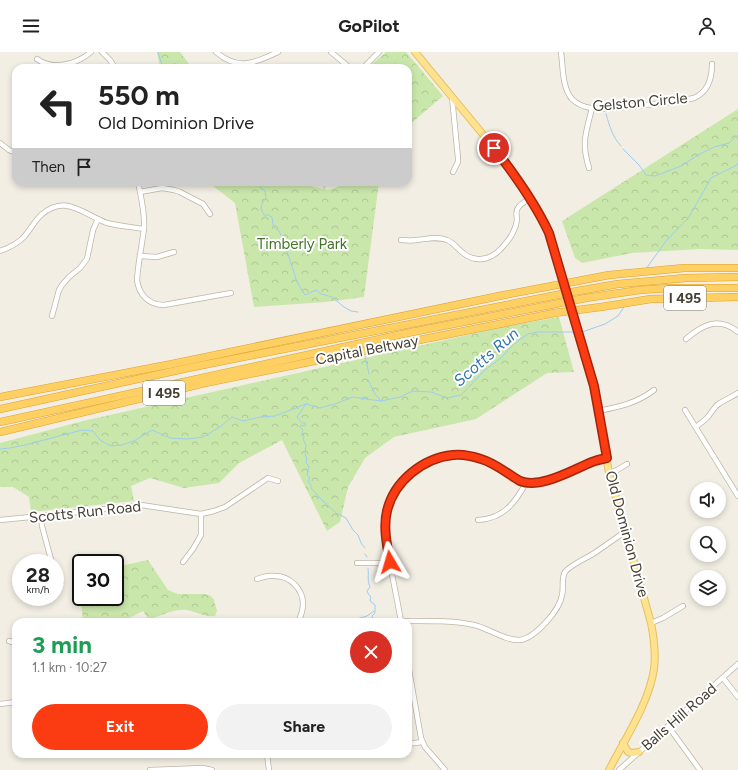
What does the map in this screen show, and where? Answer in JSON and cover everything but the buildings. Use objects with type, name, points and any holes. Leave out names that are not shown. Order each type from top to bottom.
[{"type":"highway","name":"Capital Beltway","points":[[0,396],[172,364],[504,295],[609,275],[656,270],[738,268]]},
{"type":"highway","name":"I 495","points":[[2,408],[188,368],[565,293],[618,284],[686,278],[738,277]]},
{"type":"highway","name":"I 495","points":[[0,422],[412,332],[611,294],[670,288],[738,288]]},
{"type":"highway","name":"Capital Beltway","points":[[0,433],[205,383],[554,313],[651,299],[738,297]]},
{"type":"main road","name":"Old Dominion Drive","points":[[415,52],[500,155],[530,198],[539,214],[549,233],[594,386],[609,473],[652,623],[655,647],[653,677],[646,698],[609,770]]},
{"type":"main road","points":[[623,743],[628,752],[639,752]]},
{"type":"street","points":[[66,64],[75,62],[91,52]]},
{"type":"street","points":[[102,52],[112,64]]},
{"type":"street","points":[[216,52],[232,62],[244,64],[257,62],[278,52]]},
{"type":"street","points":[[330,52],[345,64]]},
{"type":"street","points":[[367,64],[379,52]]},
{"type":"street","name":"Gelston Circle","points":[[561,52],[565,85],[569,95],[580,105],[592,108],[630,106],[694,98],[702,94],[707,88],[712,72],[712,64]]},
{"type":"street","points":[[37,59],[44,63],[53,64]]},
{"type":"street","points":[[452,97],[458,158],[458,162],[453,172]]},
{"type":"street","points":[[589,168],[585,139],[592,108]]},
{"type":"street","points":[[0,143],[12,151]]},
{"type":"street","points":[[139,186],[144,229],[137,276],[138,286],[146,299],[155,304],[164,305],[231,293]]},
{"type":"street","points":[[140,192],[162,188],[174,190],[202,204],[210,214]]},
{"type":"street","points":[[402,240],[431,238],[446,239],[452,242],[469,257],[478,260],[488,258],[497,253],[508,241],[516,224],[518,207],[530,198]]},
{"type":"street","points":[[0,251],[8,249],[19,241],[41,215],[56,207],[74,207],[98,219],[113,224],[144,229]]},
{"type":"street","points":[[52,316],[59,290],[62,285],[87,259],[93,230],[98,219]]},
{"type":"street","points":[[140,256],[157,257],[174,252]]},
{"type":"street","points":[[686,339],[703,326],[714,324],[725,325],[738,332]]},
{"type":"street","points":[[598,411],[616,408],[638,401],[654,390]]},
{"type":"street","points":[[696,427],[707,418],[716,406],[738,393]]},
{"type":"street","points":[[685,410],[738,496]]},
{"type":"street","points":[[400,618],[390,562],[386,527],[388,509],[391,500],[399,487],[413,472],[421,466],[447,456],[464,455],[480,458],[520,481],[526,483],[541,482],[550,480],[594,461],[607,458]]},
{"type":"street","points":[[609,473],[627,464]]},
{"type":"street","name":"Scotts Run Road","points":[[0,520],[141,505],[201,514],[225,507],[268,478],[278,481]]},
{"type":"street","points":[[478,520],[495,517],[507,509],[518,498],[526,483]]},
{"type":"street","points":[[183,562],[201,535],[201,514]]},
{"type":"street","points":[[41,516],[42,526],[50,554]]},
{"type":"street","points":[[412,622],[439,621],[479,626],[510,639],[525,639],[542,626],[561,602],[563,576],[567,569],[597,552],[626,531]]},
{"type":"street","points":[[357,563],[390,562]]},
{"type":"street","points":[[257,579],[268,576],[278,576],[289,580],[294,584],[300,591],[303,600],[303,609],[300,618]]},
{"type":"street","points":[[652,623],[683,606]]},
{"type":"street","name":"Balls Hill Road","points":[[622,769],[738,664]]},
{"type":"street","points":[[723,678],[738,696]]},
{"type":"street","points":[[412,687],[422,742],[445,770]]},
{"type":"street","points":[[0,704],[12,702]]},
{"type":"street","points":[[668,726],[700,770]]},
{"type":"street","points":[[412,743],[422,742]]},
{"type":"street","points":[[268,758],[269,770]]},
{"type":"street","points":[[150,770],[203,768],[212,770]]},
{"type":"green space","points":[[157,52],[180,52],[189,64],[159,64]]},
{"type":"green space","points":[[386,52],[406,52],[443,96],[412,123],[412,64],[372,64]]},
{"type":"green space","points":[[738,109],[738,250],[700,249],[632,253],[582,263],[575,258],[562,221]]},
{"type":"green space","name":"Timberly Park","points":[[213,186],[310,186],[323,189],[323,186],[325,186],[325,189],[328,190],[340,186],[378,186],[364,297],[326,302],[254,307],[235,203]]},
{"type":"green space","points":[[559,317],[574,372],[547,373],[476,419],[394,437],[365,458],[348,487],[340,522],[327,531],[282,440],[239,463],[219,483],[184,488],[150,478],[131,486],[134,501],[31,512],[29,497],[13,487],[0,487],[0,443],[83,421],[503,327]]},
{"type":"green space","points":[[148,560],[168,590],[178,594],[205,594],[211,596],[214,600],[217,611],[215,616],[204,615],[187,610],[178,610],[154,618],[148,618],[143,611],[129,618],[83,618],[82,606],[124,606],[124,565]]},
{"type":"waterway","points":[[158,52],[162,64]]},
{"type":"waterway","points":[[606,114],[613,135],[621,146]]},
{"type":"waterway","points":[[623,149],[639,165],[646,175],[655,176],[681,166],[714,147],[729,143],[738,135]]},
{"type":"waterway","name":"Scotts Run","points":[[646,269],[666,241],[689,217],[711,178],[737,165],[738,163]]},
{"type":"waterway","points":[[259,186],[265,191],[266,198],[261,206],[262,212],[264,215],[272,217],[273,225],[279,231],[285,245],[297,282],[305,295],[316,290],[321,294],[332,297],[351,311],[358,312]]},
{"type":"waterway","name":"Scotts Run","points":[[582,332],[605,324],[618,316],[624,307]]},
{"type":"waterway","name":"Scotts Run","points":[[0,449],[25,445],[82,430],[93,431],[100,440],[111,446],[122,445],[136,440],[152,430],[170,438],[188,439],[203,437],[220,427],[232,417],[243,421],[260,417],[275,416],[306,404],[320,408],[352,397],[381,401],[400,397],[413,391],[431,392],[447,398],[461,395],[485,370],[502,357],[515,343],[528,334],[537,332],[575,332]]},
{"type":"waterway","points":[[365,356],[369,374]]},
{"type":"waterway","points":[[368,380],[375,394],[381,401]]},
{"type":"waterway","points":[[306,404],[297,417],[306,425],[301,425],[300,427],[303,430],[303,439],[306,445],[306,462],[309,467],[307,475],[310,478],[308,481],[311,488],[320,498],[336,513],[346,518],[365,548]]},
{"type":"waterway","points":[[368,568],[368,580],[370,587],[367,591],[371,597],[370,601],[375,605],[375,613],[372,616],[373,618]]},
{"type":"waterway","points":[[360,618],[367,616],[374,611]]},
{"type":"route","points":[[390,562],[386,532],[386,516],[391,500],[399,487],[413,472],[431,461],[453,455],[464,455],[480,458],[493,464],[520,481],[531,484],[550,480],[594,461],[607,458],[594,386],[549,233],[530,198],[494,148]]}]
